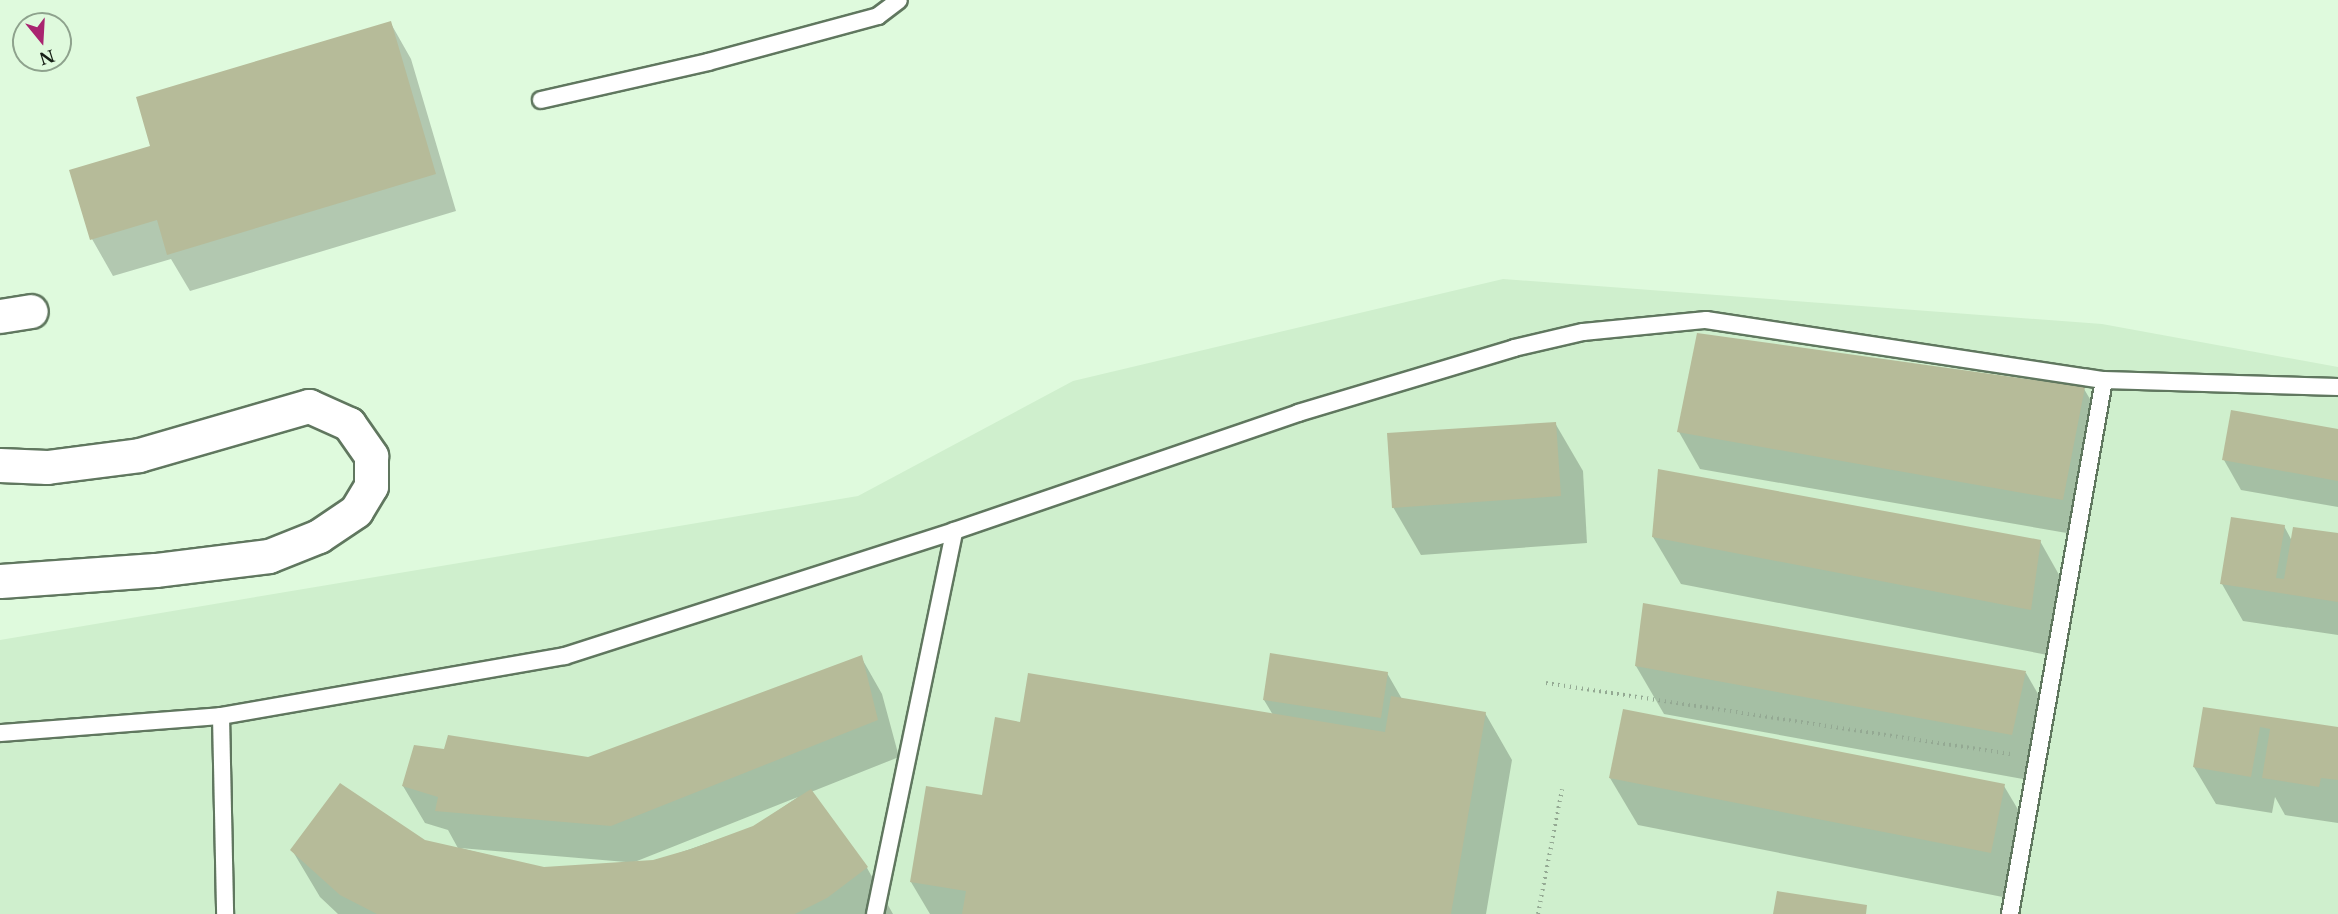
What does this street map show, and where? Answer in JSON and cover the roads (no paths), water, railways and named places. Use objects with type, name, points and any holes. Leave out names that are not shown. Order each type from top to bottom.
[{"type":"street","points":[[0,465],[47,467],[139,455],[309,406],[349,424],[371,456],[371,486],[356,511],[319,536],[269,556],[154,570],[0,581]]},
{"type":"lane","points":[[541,100],[708,62],[878,16],[899,0]]},
{"type":"lane","points":[[0,733],[221,716],[565,656],[954,531],[1298,413],[1514,348],[1583,332],[1706,320],[2104,380],[2338,387]]},
{"type":"lane","points":[[2010,914],[2104,380]]},
{"type":"lane","points":[[875,914],[954,531]]},
{"type":"lane","points":[[221,716],[225,914]]}]
